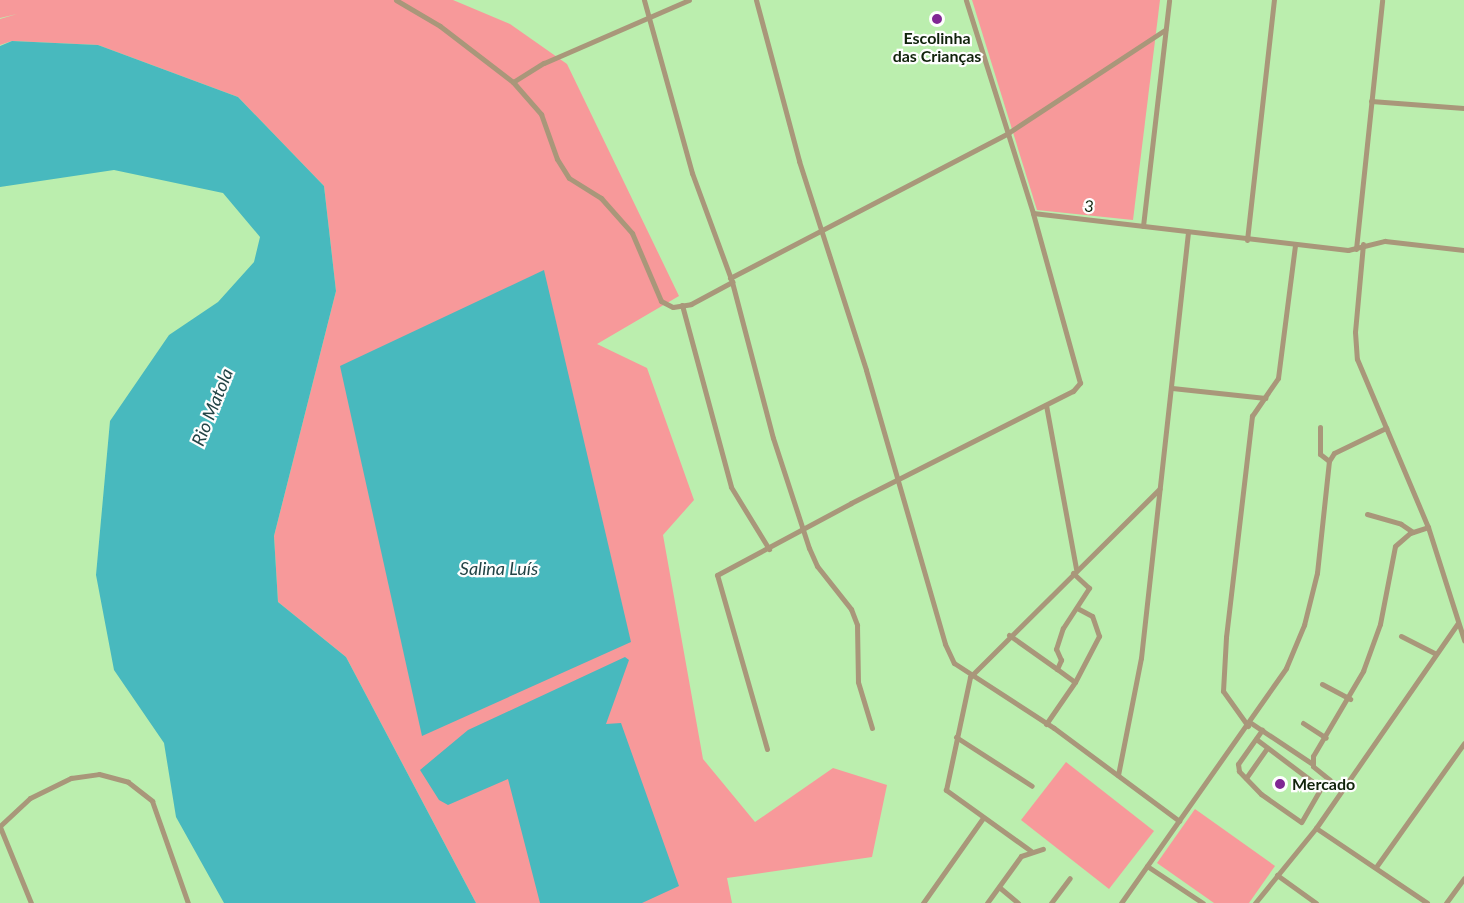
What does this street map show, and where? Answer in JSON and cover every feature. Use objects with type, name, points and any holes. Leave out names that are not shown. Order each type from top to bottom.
[{"type":"street","points":[[396,0],[440,26],[513,82],[541,114],[556,159],[569,178],[601,198],[632,233],[661,301],[673,307],[682,305],[731,280],[1008,133],[1165,30]]},
{"type":"street","points":[[644,0],[692,174],[731,280],[773,438],[803,529],[817,566],[851,609],[857,625],[856,672],[872,728]]},
{"type":"street","points":[[513,82],[544,63],[689,0]]},
{"type":"street","points":[[756,0],[785,112],[898,480],[945,644],[954,663],[970,677],[1046,724],[1179,821]]},
{"type":"street","points":[[767,749],[717,575],[1072,392],[1080,383],[1033,213],[966,0]]},
{"type":"street","points":[[1143,226],[1169,0]]},
{"type":"street","points":[[1247,240],[1274,0]]},
{"type":"street","points":[[1356,249],[1382,0]]},
{"type":"street","points":[[1371,101],[1464,108]]},
{"type":"street","name":"3","points":[[1033,213],[1247,240],[1356,249]]},
{"type":"street","points":[[1118,775],[1141,658],[1188,232]]},
{"type":"street","points":[[1356,249],[1363,244],[1385,241],[1464,250]]},
{"type":"street","points":[[1363,244],[1355,348],[1428,527],[1464,640]]},
{"type":"street","points":[[1295,245],[1278,378],[1252,416],[1221,683],[1232,708],[1249,724],[1262,730],[1311,763],[1341,789]]},
{"type":"street","points":[[682,305],[731,487],[769,549]]},
{"type":"street","points":[[1172,388],[1264,398]]},
{"type":"street","points":[[1046,405],[1075,571],[1089,588],[1056,649],[1061,660],[1057,669]]},
{"type":"street","points":[[1320,427],[1320,454],[1329,461]]},
{"type":"street","points":[[1121,903],[1249,724],[1286,668],[1304,625],[1317,573],[1329,461],[1334,453],[1386,428]]},
{"type":"street","points":[[1031,851],[946,790],[970,677],[1009,635],[1159,489]]},
{"type":"street","points":[[1367,514],[1401,524],[1413,532]]},
{"type":"street","points":[[1311,763],[1350,699],[1380,624],[1395,546],[1413,532],[1428,527]]},
{"type":"street","points":[[1046,724],[1075,682],[1099,636],[1092,616],[1077,608]]},
{"type":"street","points":[[1255,903],[1316,828],[1458,623]]},
{"type":"street","points":[[1009,635],[1075,682]]},
{"type":"street","points":[[1401,636],[1436,654]]},
{"type":"street","points":[[1322,684],[1350,699]]},
{"type":"street","points":[[1303,723],[1326,738]]},
{"type":"street","points":[[1256,739],[1266,749],[1321,788],[1322,793],[1301,822],[1246,778],[1238,765],[1262,730]]},
{"type":"street","points":[[956,737],[1032,786]]},
{"type":"street","points":[[1376,867],[1464,743]]},
{"type":"street","points":[[1246,778],[1266,749]]},
{"type":"street","points":[[31,903],[0,826],[30,798],[71,778],[99,774],[128,782],[152,801],[188,903]]},
{"type":"street","points":[[923,903],[983,818]]},
{"type":"street","points":[[1316,828],[1426,903]]},
{"type":"street","points":[[987,903],[1021,856],[1043,849]]},
{"type":"street","points":[[1147,866],[1203,903]]},
{"type":"street","points":[[1277,875],[1316,903]]},
{"type":"street","points":[[1051,903],[1070,878]]},
{"type":"street","points":[[1446,903],[1464,878]]},
{"type":"street","points":[[999,886],[1018,903]]},
{"type":"shaded area","points":[[0,0],[453,0],[510,24],[567,64],[679,296],[597,344],[647,368],[694,500],[663,535],[703,759],[755,822],[833,768],[887,785],[872,857],[727,878],[732,903],[476,903],[346,657],[278,602],[274,536],[336,291],[324,186],[238,97],[98,45],[12,41],[0,45],[0,19],[17,14],[0,18]]},
{"type":"shaded area","points":[[972,0],[1160,0],[1133,220],[1037,210]]},
{"type":"shaded area","points":[[1066,762],[1154,831],[1109,889],[1021,820]]},
{"type":"shaded area","points":[[1195,809],[1275,866],[1249,903],[1214,903],[1157,863]]},
{"type":"water","name":"Rio Matola","points":[[12,41],[98,45],[238,97],[324,186],[336,291],[274,536],[278,602],[346,657],[476,903],[224,903],[176,817],[164,743],[114,670],[96,575],[110,421],[169,335],[218,302],[254,262],[260,237],[223,193],[114,170],[0,187],[0,46]]},
{"type":"water","name":"Salina Luís","points":[[544,270],[631,642],[422,736],[340,366]]},
{"type":"water","points":[[625,657],[629,660],[606,724],[621,723],[679,886],[642,903],[540,903],[508,779],[448,805],[439,800],[420,770],[468,730]]},
{"type":"place","name":"Escolinha das Crianças","points":[[937,19]]},
{"type":"place","name":"Mercado","points":[[1280,784]]}]
